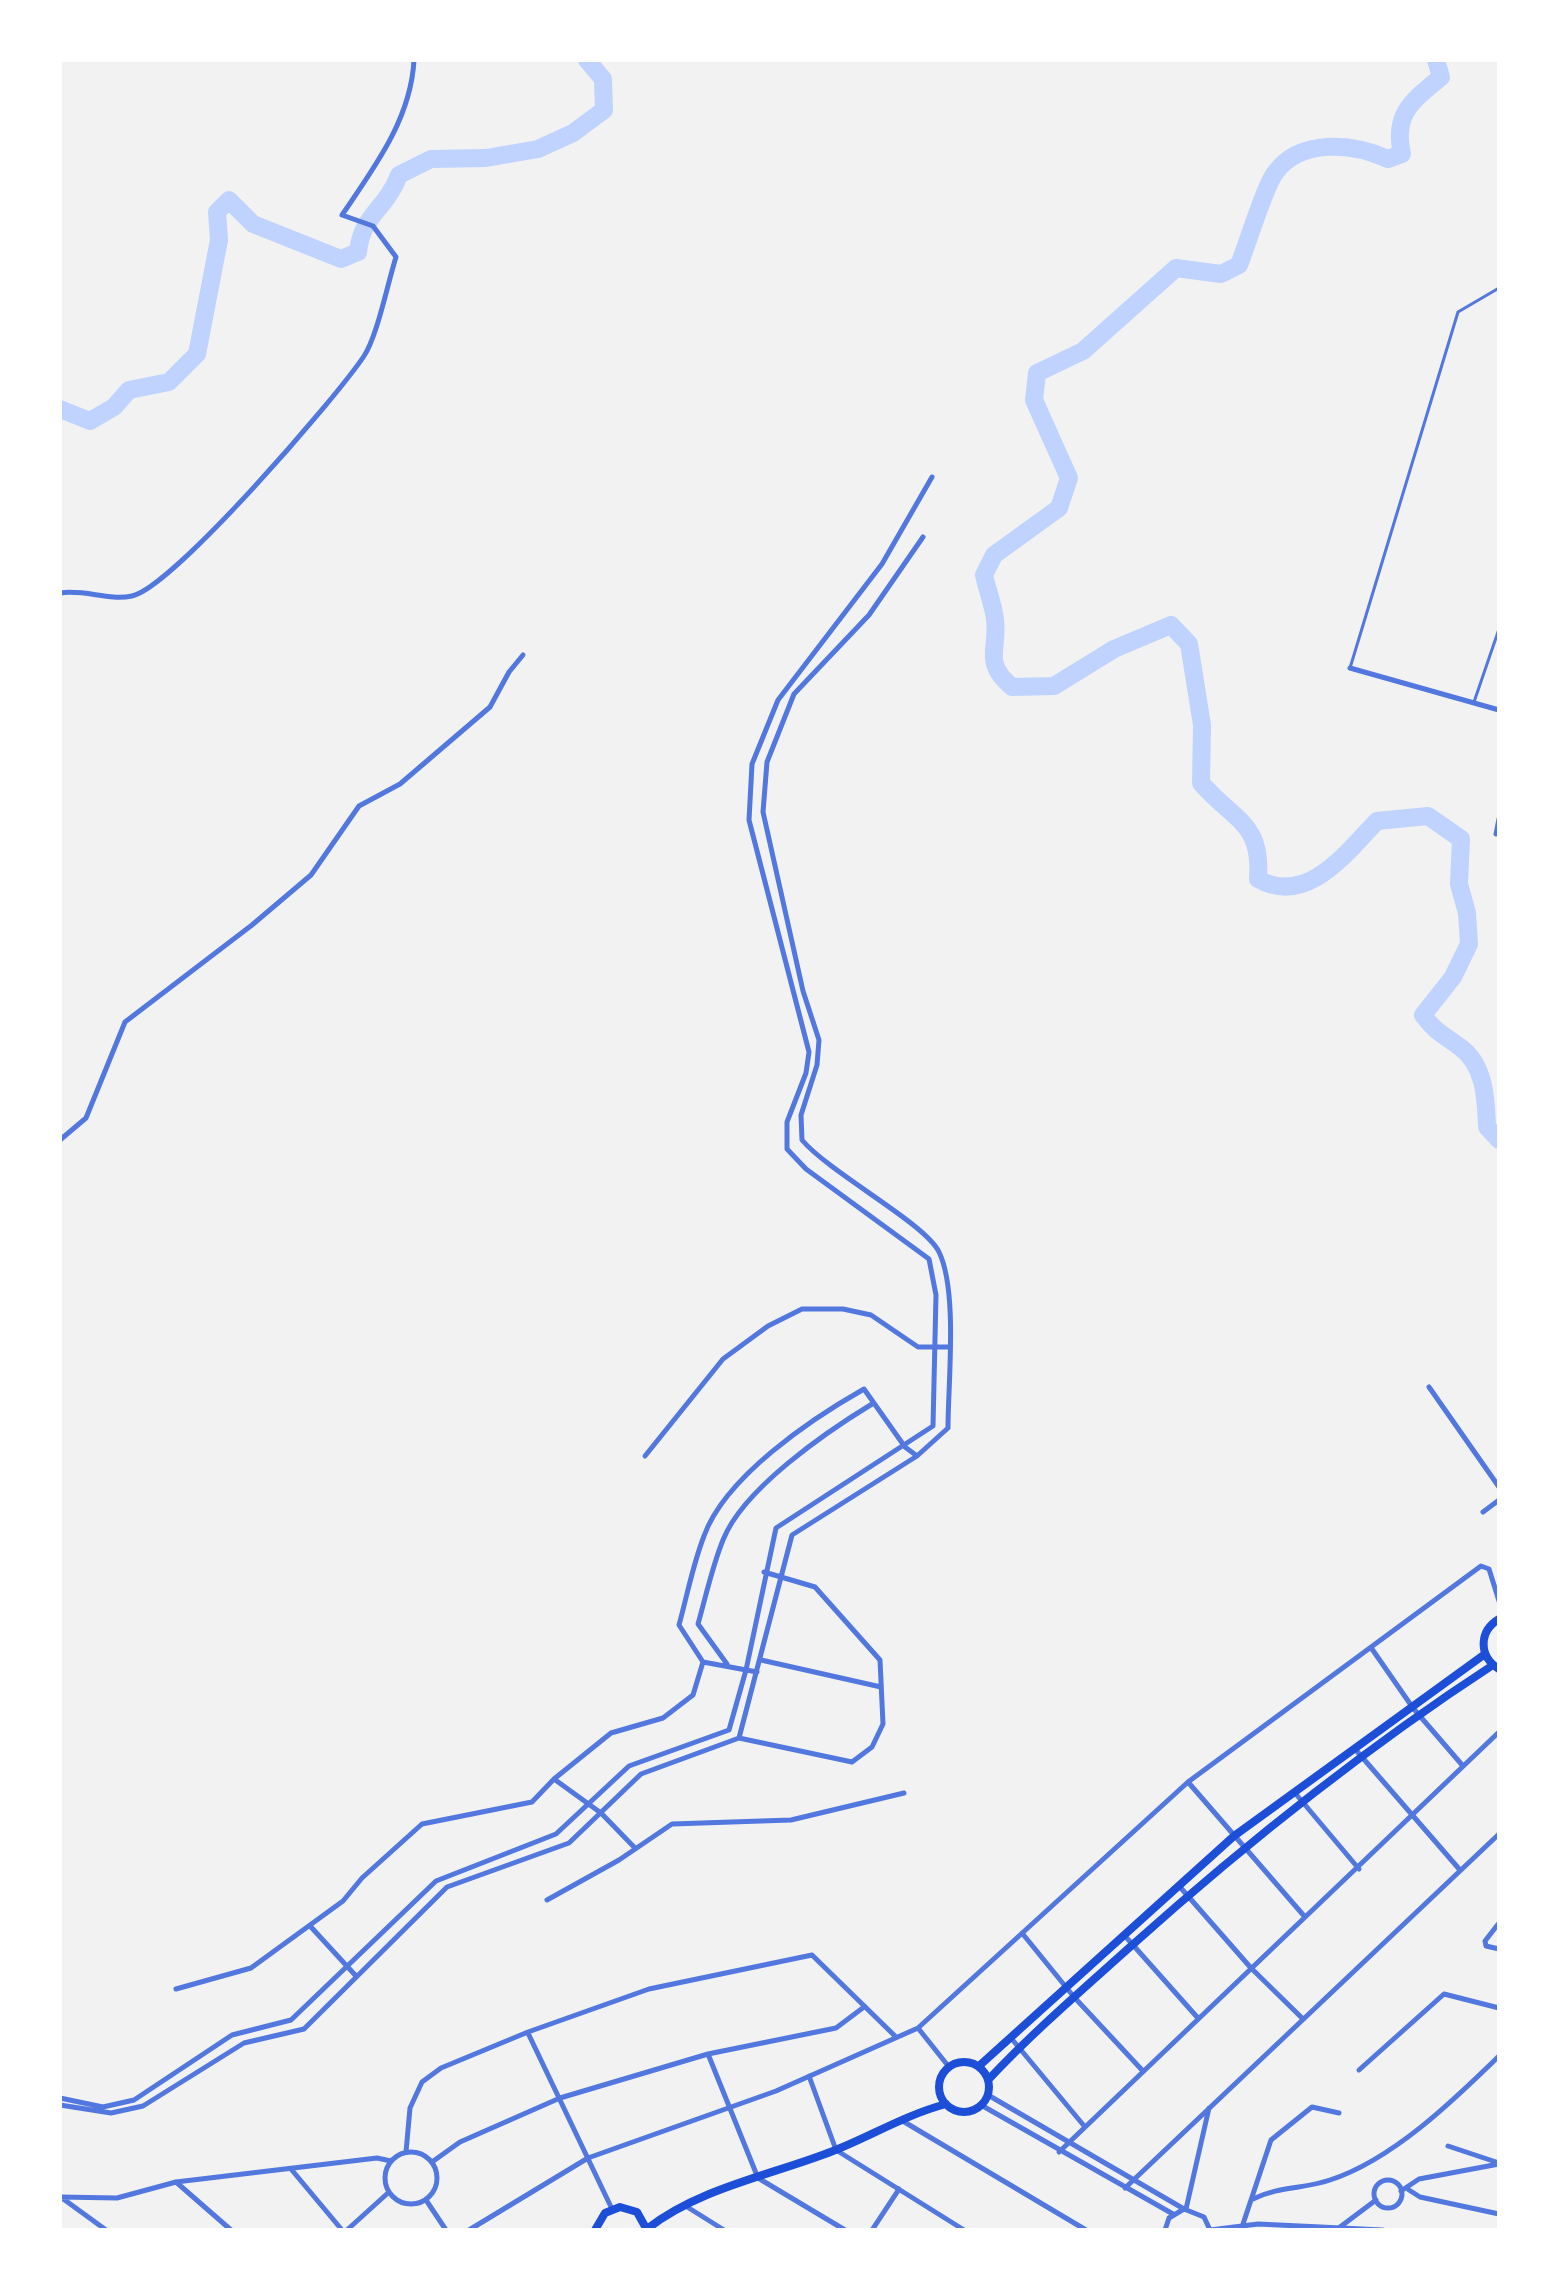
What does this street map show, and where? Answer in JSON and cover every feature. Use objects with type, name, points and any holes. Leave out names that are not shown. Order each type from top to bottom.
[{"type":"main road","points":[[988,2080],[1133,1944],[1234,1836],[1294,1792],[1420,1717],[1453,1692],[1496,1667],[1485,1654],[1484,1636],[1499,1619]]},
{"type":"main road","points":[[979,2066],[1125,1936],[1302,1802],[1358,1752],[1485,1654]]},
{"type":"main road","points":[[1445,1682],[1453,1692]]},
{"type":"main road","points":[[964,2061],[979,2066],[988,2080],[988,2095],[981,2105],[959,2112],[943,2101],[940,2081],[949,2067],[964,2061]]},
{"type":"main road","points":[[595,2230],[599,2218],[612,2209],[629,2208],[643,2219],[647,2229],[684,2205],[836,2150],[943,2101]]},
{"type":"main road","points":[[643,2219],[660,2219]]},
{"type":"street","points":[[60,593],[80,590],[114,597],[135,596],[181,565],[287,448],[366,354],[396,257],[373,226],[342,215],[385,153],[413,85],[414,60]]},
{"type":"street","points":[[60,2098],[103,2107],[134,2100],[232,2035],[291,2020],[436,1881],[556,1834],[629,1766],[729,1730],[746,1670],[764,1572],[776,1528],[933,1426],[936,1295],[929,1259],[806,1169],[787,1149],[787,1122],[806,1073],[809,1052],[749,820],[752,764],[778,700],[882,564],[932,477]]},
{"type":"street","points":[[739,1738],[792,1535],[917,1456],[948,1428],[949,1285],[938,1249],[818,1159],[802,1140],[801,1115],[817,1065],[819,1040],[803,991],[763,812],[767,762],[794,694],[869,615],[923,537]]},
{"type":"street","points":[[60,1140],[86,1118],[125,1022],[252,925],[311,875],[359,806],[400,784],[490,707],[509,672],[523,655]]},
{"type":"street","points":[[1350,668],[1499,710]]},
{"type":"street","points":[[1496,834],[1499,819]]},
{"type":"street","points":[[645,1456],[723,1359],[768,1326],[802,1309],[843,1309],[871,1315],[918,1347],[948,1347]]},
{"type":"street","points":[[1429,1387],[1499,1487]]},
{"type":"street","points":[[176,1989],[251,1968],[343,1901],[362,1878],[422,1824],[532,1802],[554,1779],[611,1733],[663,1718],[693,1695],[703,1662],[679,1625],[704,1534],[726,1495],[815,1417],[864,1389],[905,1447],[917,1456]]},
{"type":"street","points":[[727,1664],[698,1624],[723,1539],[743,1506],[826,1432],[872,1404]]},
{"type":"street","points":[[1483,1512],[1499,1500]]},
{"type":"street","points":[[469,2230],[588,2158],[809,2076],[918,2028],[1188,1782],[1486,1566],[1499,1601]]},
{"type":"street","points":[[60,2105],[111,2113],[143,2106],[244,2043],[304,2029],[447,1887],[569,1843],[641,1774],[739,1738],[852,1762],[872,1747],[883,1724],[880,1660],[815,1587],[764,1572]]},
{"type":"street","points":[[1372,1649],[1413,1708],[1463,1766]]},
{"type":"street","points":[[761,1660],[881,1687]]},
{"type":"street","points":[[703,1662],[727,1664],[757,1672]]},
{"type":"street","points":[[1059,2152],[1197,2017],[1359,1869],[1499,1732]]},
{"type":"street","points":[[1358,1752],[1460,1870]]},
{"type":"street","points":[[554,1779],[601,1813],[636,1848]]},
{"type":"street","points":[[1188,1782],[1305,1917]]},
{"type":"street","points":[[1294,1792],[1359,1869]]},
{"type":"street","points":[[547,1900],[672,1824],[791,1820],[904,1793]]},
{"type":"street","points":[[1125,2188],[1499,1834]]},
{"type":"street","points":[[1184,1891],[1251,1968],[1303,2019]]},
{"type":"street","points":[[1499,1923],[1485,1941],[1486,1946],[1499,1949]]},
{"type":"street","points":[[311,1927],[356,1977]]},
{"type":"street","points":[[1022,1933],[1066,1988],[1142,2070]]},
{"type":"street","points":[[1125,1936],[1197,2017]]},
{"type":"street","points":[[406,2152],[410,2108],[422,2082],[441,2068],[528,2032],[649,1989],[812,1955],[896,2037]]},
{"type":"street","points":[[1359,2070],[1444,1994],[1499,2008]]},
{"type":"street","points":[[432,2162],[460,2142],[560,2098],[708,2054],[836,2028],[864,2007]]},
{"type":"street","points":[[918,2028],[949,2067]]},
{"type":"street","points":[[528,2032],[612,2209]]},
{"type":"street","points":[[1010,2038],[1085,2127]]},
{"type":"street","points":[[708,2054],[732,2106],[758,2178],[845,2230]]},
{"type":"street","points":[[1253,2199],[1273,2189],[1329,2181],[1365,2164],[1446,2108],[1499,2056]]},
{"type":"street","points":[[172,2074],[178,2083]]},
{"type":"street","points":[[809,2076],[836,2150],[952,2227],[964,2230]]},
{"type":"street","points":[[988,2095],[1131,2180],[1204,2217],[1210,2230],[1257,2227],[1383,2230]]},
{"type":"street","points":[[981,2105],[1173,2214]]},
{"type":"street","points":[[1185,2209],[1209,2107]]},
{"type":"street","points":[[1242,2228],[1271,2140],[1312,2107],[1339,2113]]},
{"type":"street","points":[[899,2119],[1086,2230]]},
{"type":"street","points":[[1448,2146],[1499,2163]]},
{"type":"street","points":[[406,2152],[420,2154],[432,2162],[436,2186],[426,2200],[401,2203],[389,2192],[385,2176],[391,2161],[406,2152]]},
{"type":"street","points":[[60,2197],[117,2198],[176,2182],[377,2158],[391,2161]]},
{"type":"street","points":[[1087,2167],[1093,2158]]},
{"type":"street","points":[[1409,2190],[1419,2179],[1499,2163]]},
{"type":"street","points":[[291,2169],[344,2230],[389,2192]]},
{"type":"street","points":[[176,2182],[231,2230]]},
{"type":"street","points":[[1383,2182],[1397,2184],[1401,2191],[1395,2207],[1386,2208],[1376,2200],[1375,2191],[1383,2182]]},
{"type":"street","points":[[872,2230],[899,2189]]},
{"type":"street","points":[[1401,2191],[1409,2190],[1420,2197],[1499,2214]]},
{"type":"street","points":[[60,2197],[106,2230]]},
{"type":"street","points":[[426,2200],[446,2230]]},
{"type":"street","points":[[1337,2228],[1376,2200]]},
{"type":"street","points":[[684,2205],[724,2230]]},
{"type":"street","points":[[1165,2230],[1173,2214],[1185,2209]]},
{"type":"lane","points":[[1350,668],[1458,312],[1499,288]]},
{"type":"lane","points":[[1474,702],[1499,629]]},
{"type":"waterway","points":[[60,409],[90,421],[114,407],[129,390],[169,382],[197,354],[219,240],[217,212],[229,200],[253,224],[341,259],[358,252],[364,229],[399,175],[431,159],[486,158],[538,149],[573,133],[604,110],[603,79],[587,60]]},
{"type":"waterway","points":[[1436,60],[1441,77],[1414,101],[1403,118],[1400,128],[1402,154],[1388,159],[1343,147],[1313,149],[1298,154],[1286,162],[1271,180],[1239,265],[1221,274],[1176,268],[1083,351],[1037,373],[1034,400],[1069,478],[1059,508],[994,555],[984,575],[995,619],[994,662],[1012,687],[1054,686],[1114,649],[1171,625],[1189,644],[1202,725],[1201,783],[1251,834],[1256,845],[1258,879],[1276,886],[1293,886],[1309,881],[1339,860],[1377,821],[1428,816],[1461,839],[1459,884],[1467,913],[1469,944],[1453,977],[1423,1015],[1475,1063],[1485,1094],[1487,1127],[1499,1140]]}]
